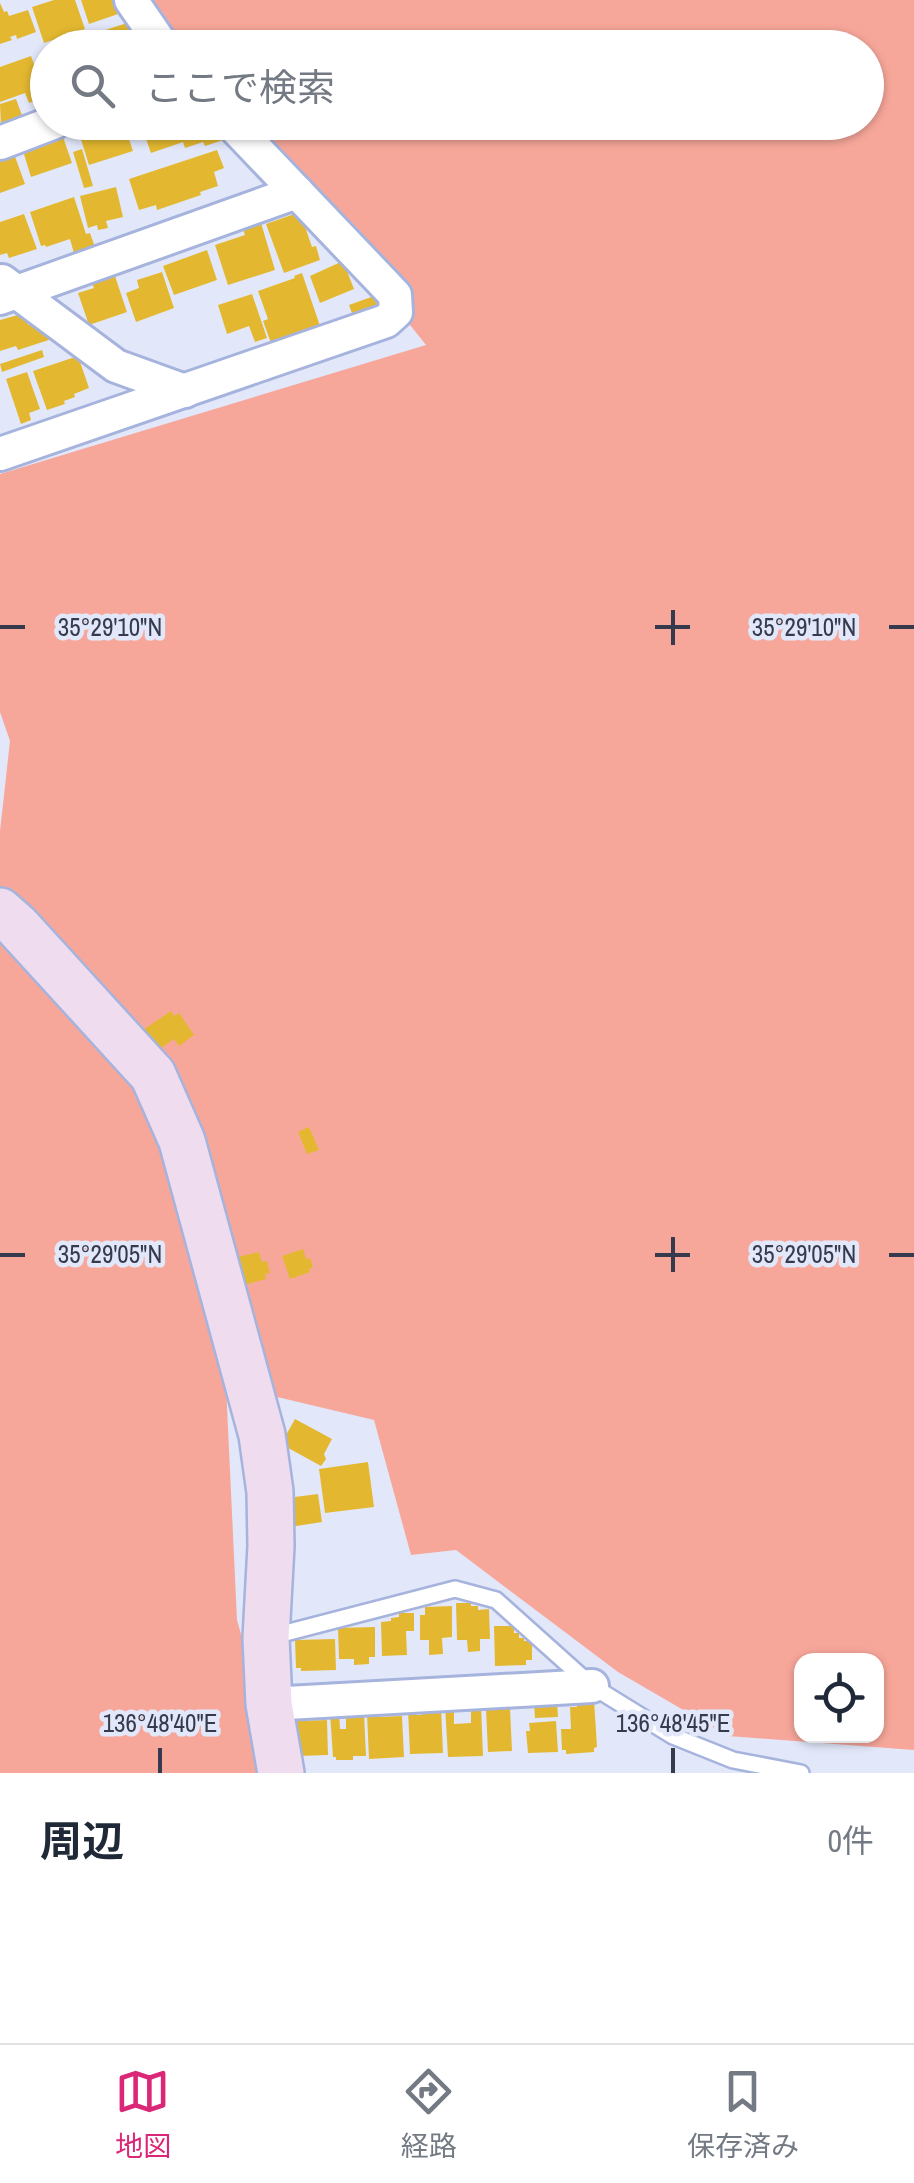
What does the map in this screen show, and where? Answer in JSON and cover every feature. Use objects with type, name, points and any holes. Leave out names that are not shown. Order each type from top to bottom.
[{"type":"street","points":[[131,0],[152,30]]},
{"type":"street","points":[[0,143],[30,132]]},
{"type":"street","points":[[0,454],[386,321],[396,312],[395,295],[247,140]]},
{"type":"street","points":[[5,290],[297,192]]},
{"type":"street","points":[[5,290],[116,366],[185,391]]},
{"type":"street","points":[[0,911],[153,1076],[182,1141],[262,1435],[271,1528],[266,1638],[269,1704],[282,1773]]},
{"type":"street","points":[[269,1704],[592,1686]]},
{"type":"lane","points":[[266,1638],[455,1589],[496,1600],[592,1686],[673,1736],[733,1760],[801,1773]]},
{"type":"shaded area","points":[[125,0],[914,0],[914,1750],[821,1743],[884,1743],[884,1653],[794,1653],[794,1741],[728,1736],[618,1672],[456,1550],[411,1555],[374,1420],[226,1385],[237,1620],[263,1711],[267,1773],[0,1773],[0,831],[10,741],[0,712],[0,474],[426,345],[303,191],[248,140],[884,140],[884,30],[146,30]]},
{"type":"building","points":[[54,0],[75,0],[85,29],[40,30],[32,7]]},
{"type":"building","points":[[81,0],[116,0],[121,13],[89,24]]},
{"type":"building","points":[[0,3],[9,16],[28,10],[35,30],[0,44]]},
{"type":"building","points":[[130,22],[133,30],[105,30]]},
{"type":"building","points":[[30,56],[30,103],[25,93],[0,102],[0,67]]},
{"type":"building","points":[[16,99],[23,118],[1,126],[0,104]]},
{"type":"building","points":[[64,140],[72,163],[31,177],[23,151]]},
{"type":"building","points":[[81,140],[129,140],[133,151],[89,165]]},
{"type":"building","points":[[146,140],[223,140],[185,148],[183,142],[151,153]]},
{"type":"building","points":[[82,149],[93,186],[84,188],[73,152]]},
{"type":"building","points":[[217,150],[224,168],[214,172],[218,186],[157,210],[156,205],[139,210],[129,179]]},
{"type":"building","points":[[13,151],[25,184],[0,193],[0,156]]},
{"type":"building","points":[[116,187],[123,217],[106,221],[108,228],[88,228],[80,196]]},
{"type":"building","points":[[74,197],[86,234],[90,233],[96,250],[75,257],[70,239],[41,246],[30,212]]},
{"type":"building","points":[[300,212],[320,260],[284,273],[266,224]]},
{"type":"building","points":[[24,214],[37,249],[9,258],[7,253],[0,255],[0,222]]},
{"type":"building","points":[[261,223],[275,270],[228,285],[215,245],[245,235],[243,229]]},
{"type":"building","points":[[207,250],[217,280],[174,295],[163,266]]},
{"type":"building","points":[[343,261],[354,289],[320,303],[310,276]]},
{"type":"building","points":[[162,272],[174,308],[136,322],[126,293],[139,288],[137,280]]},
{"type":"building","points":[[302,273],[320,326],[272,346],[258,291]]},
{"type":"building","points":[[115,276],[127,312],[89,325],[78,293]]},
{"type":"building","points":[[252,294],[267,338],[255,342],[249,326],[227,334],[218,305]]},
{"type":"building","points":[[374,296],[378,307],[353,316],[349,305]]},
{"type":"building","points":[[25,313],[28,325],[38,322],[58,337],[18,350],[16,346],[0,351],[0,320]]},
{"type":"building","points":[[42,350],[44,357],[2,372],[0,364]]},
{"type":"building","points":[[78,356],[89,388],[74,394],[65,404],[47,410],[33,371]]},
{"type":"building","points":[[27,372],[40,409],[29,413],[31,420],[21,424],[6,379]]},
{"type":"building","points":[[171,1011],[174,1016],[179,1013],[194,1035],[179,1046],[174,1039],[154,1053],[140,1032]]},
{"type":"building","points":[[309,1127],[319,1150],[307,1154],[298,1132]]},
{"type":"building","points":[[303,1249],[313,1267],[310,1272],[290,1279],[282,1256]]},
{"type":"building","points":[[259,1252],[270,1273],[265,1274],[266,1279],[244,1285],[237,1257]]},
{"type":"building","points":[[295,1419],[332,1439],[321,1466],[281,1444]]},
{"type":"building","points":[[368,1462],[374,1507],[325,1513],[319,1469]]},
{"type":"building","points":[[318,1494],[322,1522],[290,1527],[287,1498]]},
{"type":"building","points":[[456,1603],[489,1609],[490,1639],[480,1639],[480,1651],[468,1652],[467,1640],[457,1640]]},
{"type":"building","points":[[452,1606],[452,1637],[442,1638],[443,1654],[429,1655],[429,1640],[420,1640],[420,1615],[425,1615],[425,1607]]},
{"type":"building","points":[[399,1613],[414,1613],[414,1631],[406,1631],[407,1655],[382,1656],[381,1622],[399,1617]]},
{"type":"building","points":[[494,1626],[514,1626],[519,1638],[532,1641],[532,1660],[526,1660],[526,1665],[495,1666]]},
{"type":"building","points":[[375,1627],[375,1657],[369,1657],[369,1664],[354,1665],[354,1659],[339,1659],[338,1628]]},
{"type":"building","points":[[335,1639],[336,1670],[296,1668],[295,1640]]},
{"type":"building","points":[[594,1700],[597,1747],[594,1752],[566,1754],[562,1750],[561,1729],[571,1729],[570,1707],[577,1707],[576,1702]]},
{"type":"building","points":[[557,1702],[558,1717],[535,1718],[534,1704]]},
{"type":"building","points":[[471,1705],[481,1705],[483,1756],[448,1757],[445,1706],[454,1706],[454,1724],[471,1723]]},
{"type":"building","points":[[441,1707],[443,1753],[410,1754],[408,1710],[422,1715],[422,1708]]},
{"type":"building","points":[[510,1708],[512,1751],[488,1752],[486,1709]]},
{"type":"building","points":[[339,1712],[340,1729],[346,1729],[346,1714],[364,1714],[366,1756],[353,1756],[353,1760],[333,1757],[330,1713]]},
{"type":"building","points":[[367,1714],[402,1716],[404,1757],[369,1759]]},
{"type":"building","points":[[327,1720],[328,1755],[299,1756],[297,1721]]},
{"type":"building","points":[[556,1721],[558,1752],[528,1753],[529,1723]]}]
